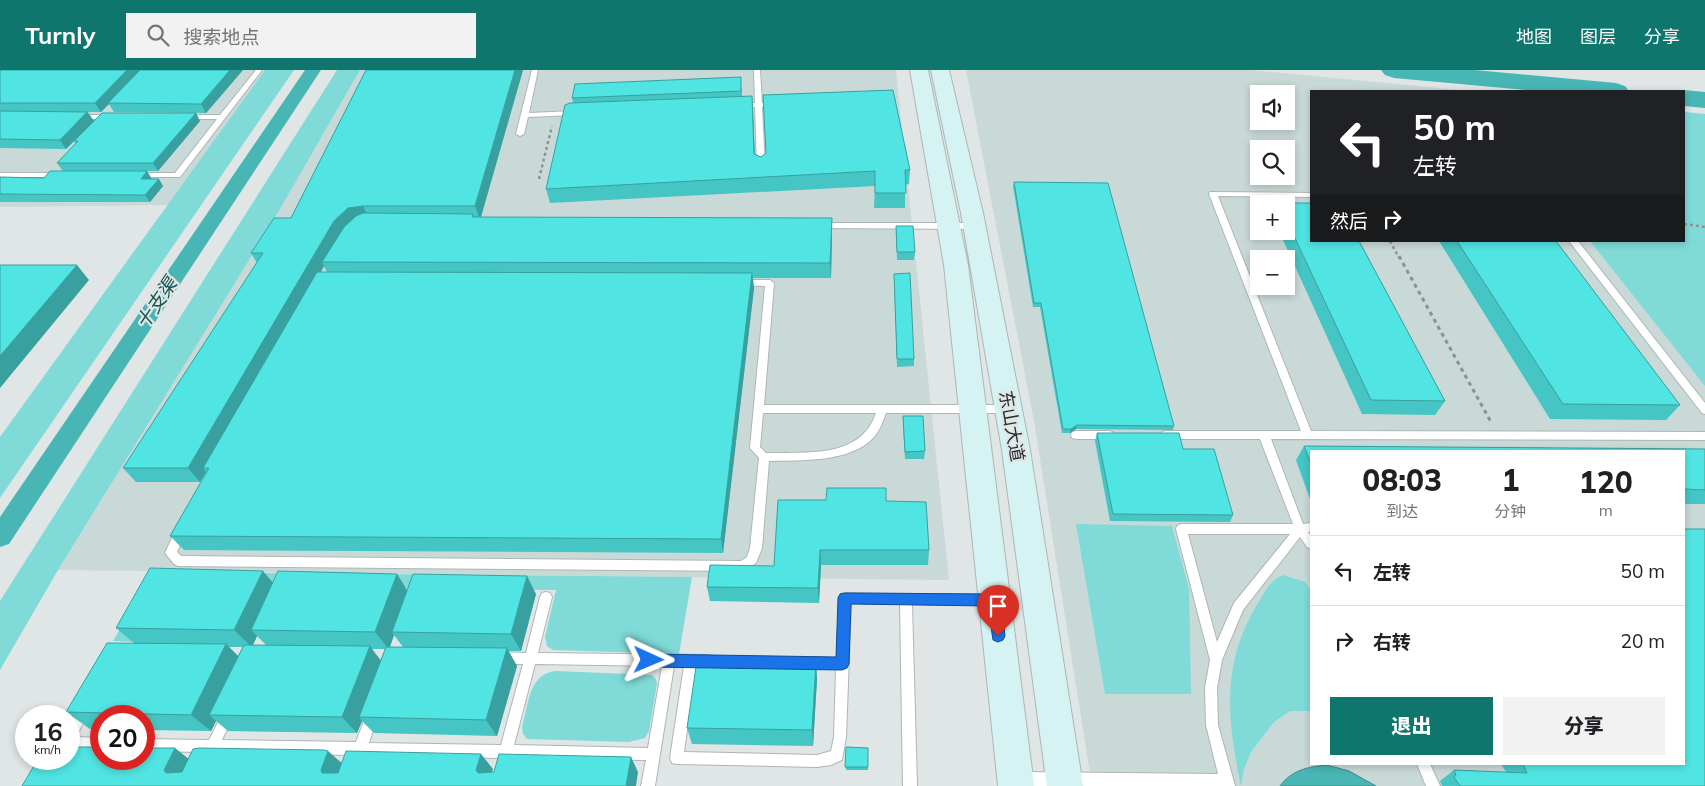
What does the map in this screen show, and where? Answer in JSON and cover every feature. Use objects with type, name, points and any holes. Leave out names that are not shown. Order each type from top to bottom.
[{"type":"main road","name":"东山大道","points":[[919,70],[1009,409],[1065,783]]},
{"type":"main road","name":"东山大道","points":[[940,70],[961,226],[956,265],[1015,782]]},
{"type":"lane","points":[[128,175],[177,175],[259,70]]},
{"type":"lane","points":[[520,134],[535,70]]},
{"type":"lane","points":[[757,70],[761,168]]},
{"type":"lane","points":[[730,106],[788,104]]},
{"type":"lane","points":[[98,123],[110,110]]},
{"type":"lane","points":[[524,115],[584,113]]},
{"type":"lane","points":[[66,117],[124,117]]},
{"type":"lane","points":[[173,117],[222,117]]},
{"type":"lane","points":[[48,175],[54,169]]},
{"type":"lane","points":[[0,175],[68,175]]},
{"type":"lane","points":[[1308,435],[1213,194],[1310,195]]},
{"type":"lane","points":[[809,226],[961,226]]},
{"type":"lane","points":[[1574,242],[1705,410]]},
{"type":"lane","points":[[730,283],[770,283],[755,448],[764,457],[813,456],[855,446],[868,438],[876,426],[882,409]]},
{"type":"lane","points":[[759,409],[1009,409]]},
{"type":"lane","points":[[1076,434],[1115,435]]},
{"type":"lane","points":[[1155,435],[1705,436]]},
{"type":"lane","points":[[1264,435],[1310,541]]},
{"type":"lane","points":[[184,524],[171,553],[178,561],[743,566],[752,560],[756,548],[764,457]]},
{"type":"lane","points":[[1015,782],[1227,783],[1212,725],[1211,688],[1216,660],[1238,607],[1306,528]]},
{"type":"lane","points":[[1216,660],[1181,529],[1306,528]]},
{"type":"lane","points":[[502,769],[546,597]]},
{"type":"lane","points":[[691,661],[677,758],[817,762],[837,755],[839,747],[845,598],[994,600]]},
{"type":"lane","points":[[906,599],[910,786]]},
{"type":"lane","points":[[491,658],[719,662]]},
{"type":"lane","points":[[648,786],[668,661]]},
{"type":"lane","points":[[795,663],[842,664]]},
{"type":"lane","points":[[80,717],[93,694]]},
{"type":"lane","points":[[353,767],[377,702]]},
{"type":"lane","points":[[205,762],[232,704]]},
{"type":"lane","points":[[155,745],[653,754]]},
{"type":"lane","points":[[1423,765],[1433,786]]},
{"type":"path","points":[[539,179],[555,114]]},
{"type":"path","points":[[1685,224],[1705,227]]},
{"type":"path","points":[[1391,242],[1499,435]]},
{"type":"shaded area","points":[[0,70],[265,70],[169,205],[0,207]]},
{"type":"shaded area","points":[[265,70],[294,70],[0,498],[0,437]]},
{"type":"shaded area","points":[[337,70],[360,70],[272,223],[58,570],[0,670],[0,601]]},
{"type":"shaded area","points":[[360,70],[896,70],[949,580],[58,570],[272,223]]},
{"type":"shaded area","points":[[966,70],[1251,70],[1460,90],[1310,90],[1310,242],[1685,242],[1685,112],[1705,114],[1705,786],[1092,786],[1034,421]]},
{"type":"shaded area","points":[[1685,112],[1705,114],[1705,386],[1591,242],[1685,242]]},
{"type":"shaded area","points":[[1076,524],[1172,526],[1189,589],[1191,694],[1105,694]]},
{"type":"shaded area","points":[[153,572],[692,577],[679,654],[553,650],[547,646],[545,637],[556,590],[167,585],[134,642],[113,641]]},
{"type":"shaded area","points":[[1283,575],[1305,582],[1310,590],[1310,711],[1290,711],[1274,722],[1251,752],[1244,769],[1241,786],[1230,715],[1230,692],[1233,670],[1246,625],[1268,587],[1278,577]]},
{"type":"shaded area","points":[[556,671],[652,675],[656,679],[657,684],[649,731],[645,738],[629,742],[527,739],[523,734],[522,727],[531,692],[540,678],[547,673]]},
{"type":"shaded area","points":[[1327,765],[1349,771],[1376,786],[1280,786],[1290,776],[1300,770]]},
{"type":"building","points":[[0,70],[127,70],[95,103],[0,103]]},
{"type":"building","points":[[140,70],[230,70],[201,104],[108,103]]},
{"type":"building","points":[[366,70],[515,70],[475,206],[363,206],[348,208],[334,221],[188,468],[123,468],[263,253],[251,253],[274,218],[291,218]]},
{"type":"building","points":[[741,77],[741,91],[572,98],[575,84]]},
{"type":"building","points":[[893,90],[910,170],[905,170],[906,193],[875,193],[875,171],[546,189],[565,105],[570,103],[752,96],[754,154],[761,157],[766,153],[763,95]]},
{"type":"building","points":[[0,111],[87,112],[60,140],[0,139]]},
{"type":"building","points":[[102,113],[196,113],[153,163],[57,163],[78,141],[74,141]]},
{"type":"building","points":[[50,171],[147,171],[141,179],[159,179],[145,195],[0,194],[0,177],[44,178]]},
{"type":"building","points":[[1014,182],[1108,183],[1174,426],[1077,425],[1071,429],[1063,429],[1041,303],[1034,303]]},
{"type":"building","points":[[1295,203],[1310,203],[1310,242],[1360,242],[1445,401],[1371,400],[1295,238]]},
{"type":"building","points":[[363,213],[473,214],[472,217],[832,218],[830,263],[322,262],[344,227],[356,216]]},
{"type":"building","points":[[896,226],[913,226],[915,252],[897,252]]},
{"type":"building","points":[[1458,242],[1557,242],[1680,405],[1563,404]]},
{"type":"building","points":[[0,265],[77,265],[0,356]]},
{"type":"building","points":[[317,272],[752,273],[721,539],[170,536],[209,468],[203,468]]},
{"type":"building","points":[[910,273],[914,359],[897,359],[894,274]]},
{"type":"building","points":[[903,416],[923,416],[925,451],[905,452]]},
{"type":"building","points":[[1097,433],[1179,433],[1183,449],[1214,449],[1233,515],[1113,514]]},
{"type":"building","points":[[1304,446],[1705,449],[1705,490],[1685,489],[1685,450],[1310,450],[1310,461]]},
{"type":"building","points":[[827,488],[886,488],[886,501],[926,502],[929,550],[820,550],[818,588],[707,587],[710,565],[774,566],[778,500],[826,500]]},
{"type":"building","points":[[1685,529],[1705,529],[1705,786],[1460,786],[1454,777],[1456,775],[1454,770],[1527,773],[1523,765],[1685,765]]},
{"type":"building","points":[[150,568],[263,571],[234,630],[116,628]]},
{"type":"building","points":[[278,571],[397,574],[375,632],[251,630]]},
{"type":"building","points":[[413,574],[527,576],[511,634],[392,632]]},
{"type":"building","points":[[107,643],[226,644],[191,715],[155,714],[155,705],[90,705],[90,713],[80,712],[80,705],[70,705]]},
{"type":"building","points":[[244,645],[370,646],[342,717],[209,715]]},
{"type":"building","points":[[386,647],[507,648],[486,720],[359,717]]},
{"type":"building","points":[[697,660],[816,662],[812,730],[687,728]]},
{"type":"building","points":[[80,747],[90,747],[90,770],[155,770],[155,748],[175,748],[164,770],[166,773],[182,772],[193,749],[199,748],[324,750],[328,751],[321,770],[322,773],[338,773],[346,751],[481,754],[476,770],[478,773],[494,772],[499,754],[631,757],[626,786],[22,786],[31,770],[80,770]]},
{"type":"building","points":[[846,747],[868,748],[868,767],[845,767]]},
{"type":"waterway","name":"十支渠","points":[[0,537],[313,70]]},
{"type":"waterway","points":[[1394,70],[1605,90]]},
{"type":"waterway","points":[[1685,98],[1705,100]]},
{"type":"route","points":[[649,660],[842,664],[845,598],[994,600],[998,636]]}]
